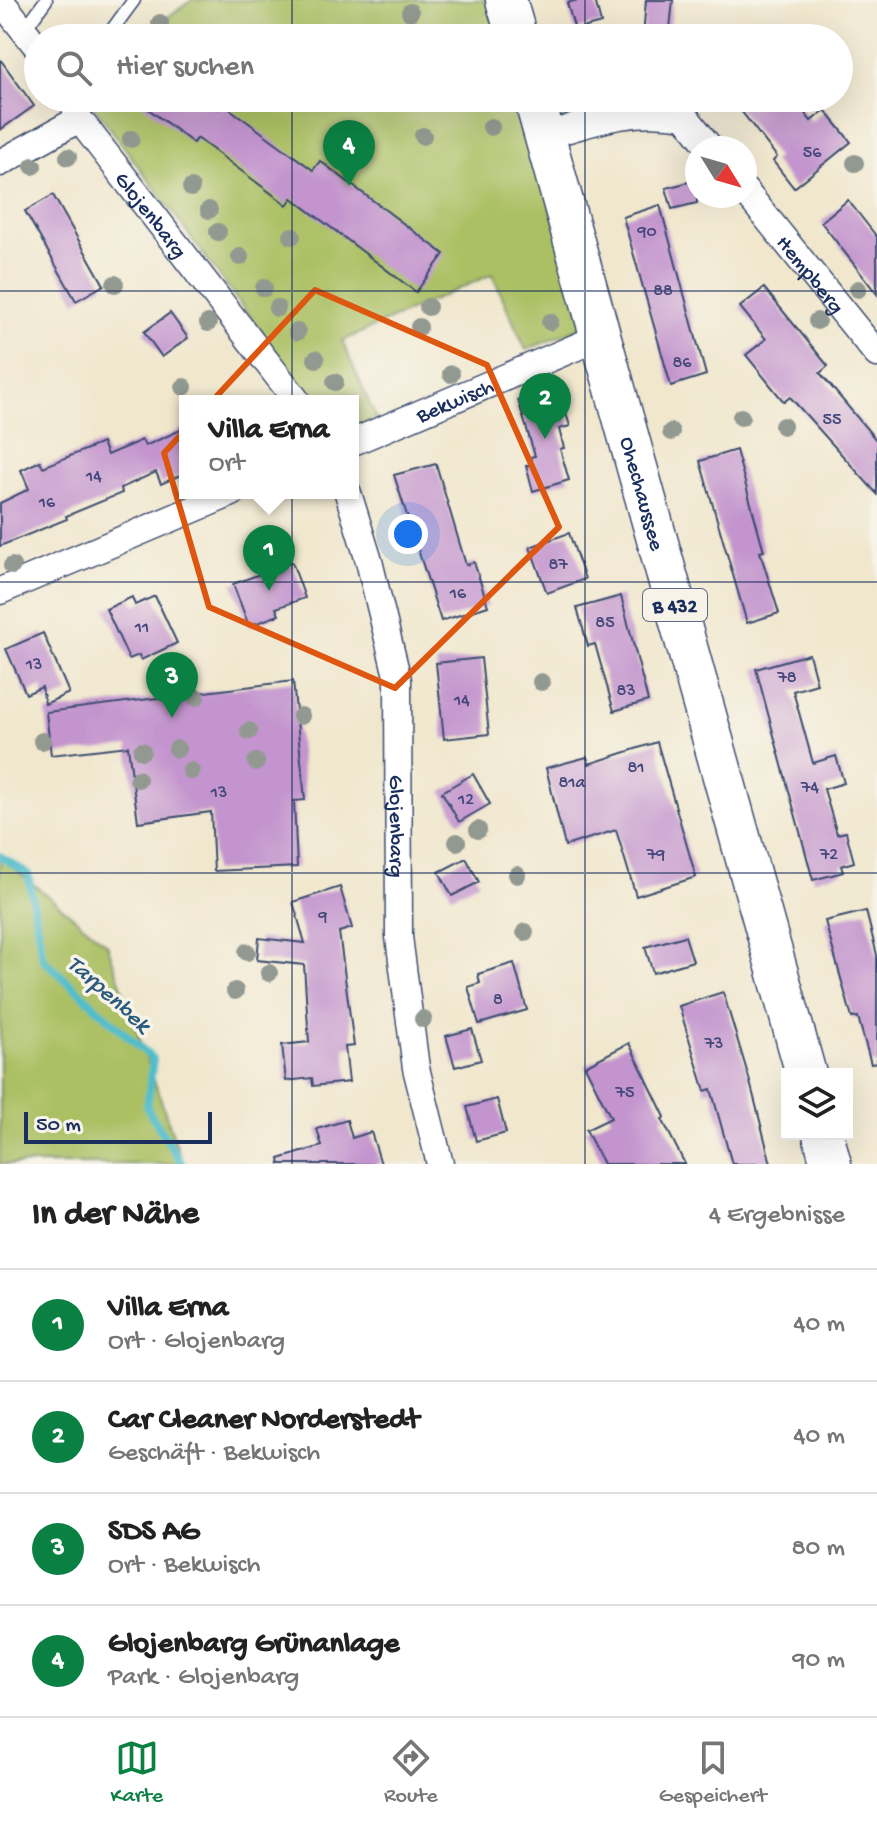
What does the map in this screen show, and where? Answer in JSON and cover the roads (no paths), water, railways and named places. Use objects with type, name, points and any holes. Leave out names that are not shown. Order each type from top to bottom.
[{"type":"main road","points":[[506,0],[513,24]]},
{"type":"main road","name":"Ohechaussee","points":[[538,112],[804,1068]]},
{"type":"main road","points":[[825,1140],[831,1164]]},
{"type":"street","points":[[0,0],[24,30]]},
{"type":"street","points":[[0,163],[72,112]]},
{"type":"street","name":"Glojenbarg","points":[[78,112],[292,395]]},
{"type":"street","points":[[545,136],[627,112]]},
{"type":"street","points":[[661,112],[685,116],[701,136]]},
{"type":"street","name":"Hempberg","points":[[757,206],[877,354]]},
{"type":"street","name":"Bekwisch","points":[[359,439],[600,337]]},
{"type":"street","points":[[0,591],[218,499]]},
{"type":"street","name":"Glojenbarg","points":[[350,499],[369,561],[398,680],[399,937],[416,1068],[440,1164]]},
{"type":"lane","points":[[37,24],[46,0]]},
{"type":"lane","points":[[116,24],[134,0]]},
{"type":"waterway","name":"Tarpenbek","points":[[0,856],[28,874],[43,959],[153,1059],[147,1108],[182,1164]]},
{"type":"place","name":"Glojenbarg Grünanlage","points":[[349,186]]},
{"type":"place","name":"Car Cleaner Norderstedt","points":[[545,439]]},
{"type":"place","name":"Villa Erna","points":[[269,591]]},
{"type":"place","name":"SDS AG","points":[[172,718]]}]
